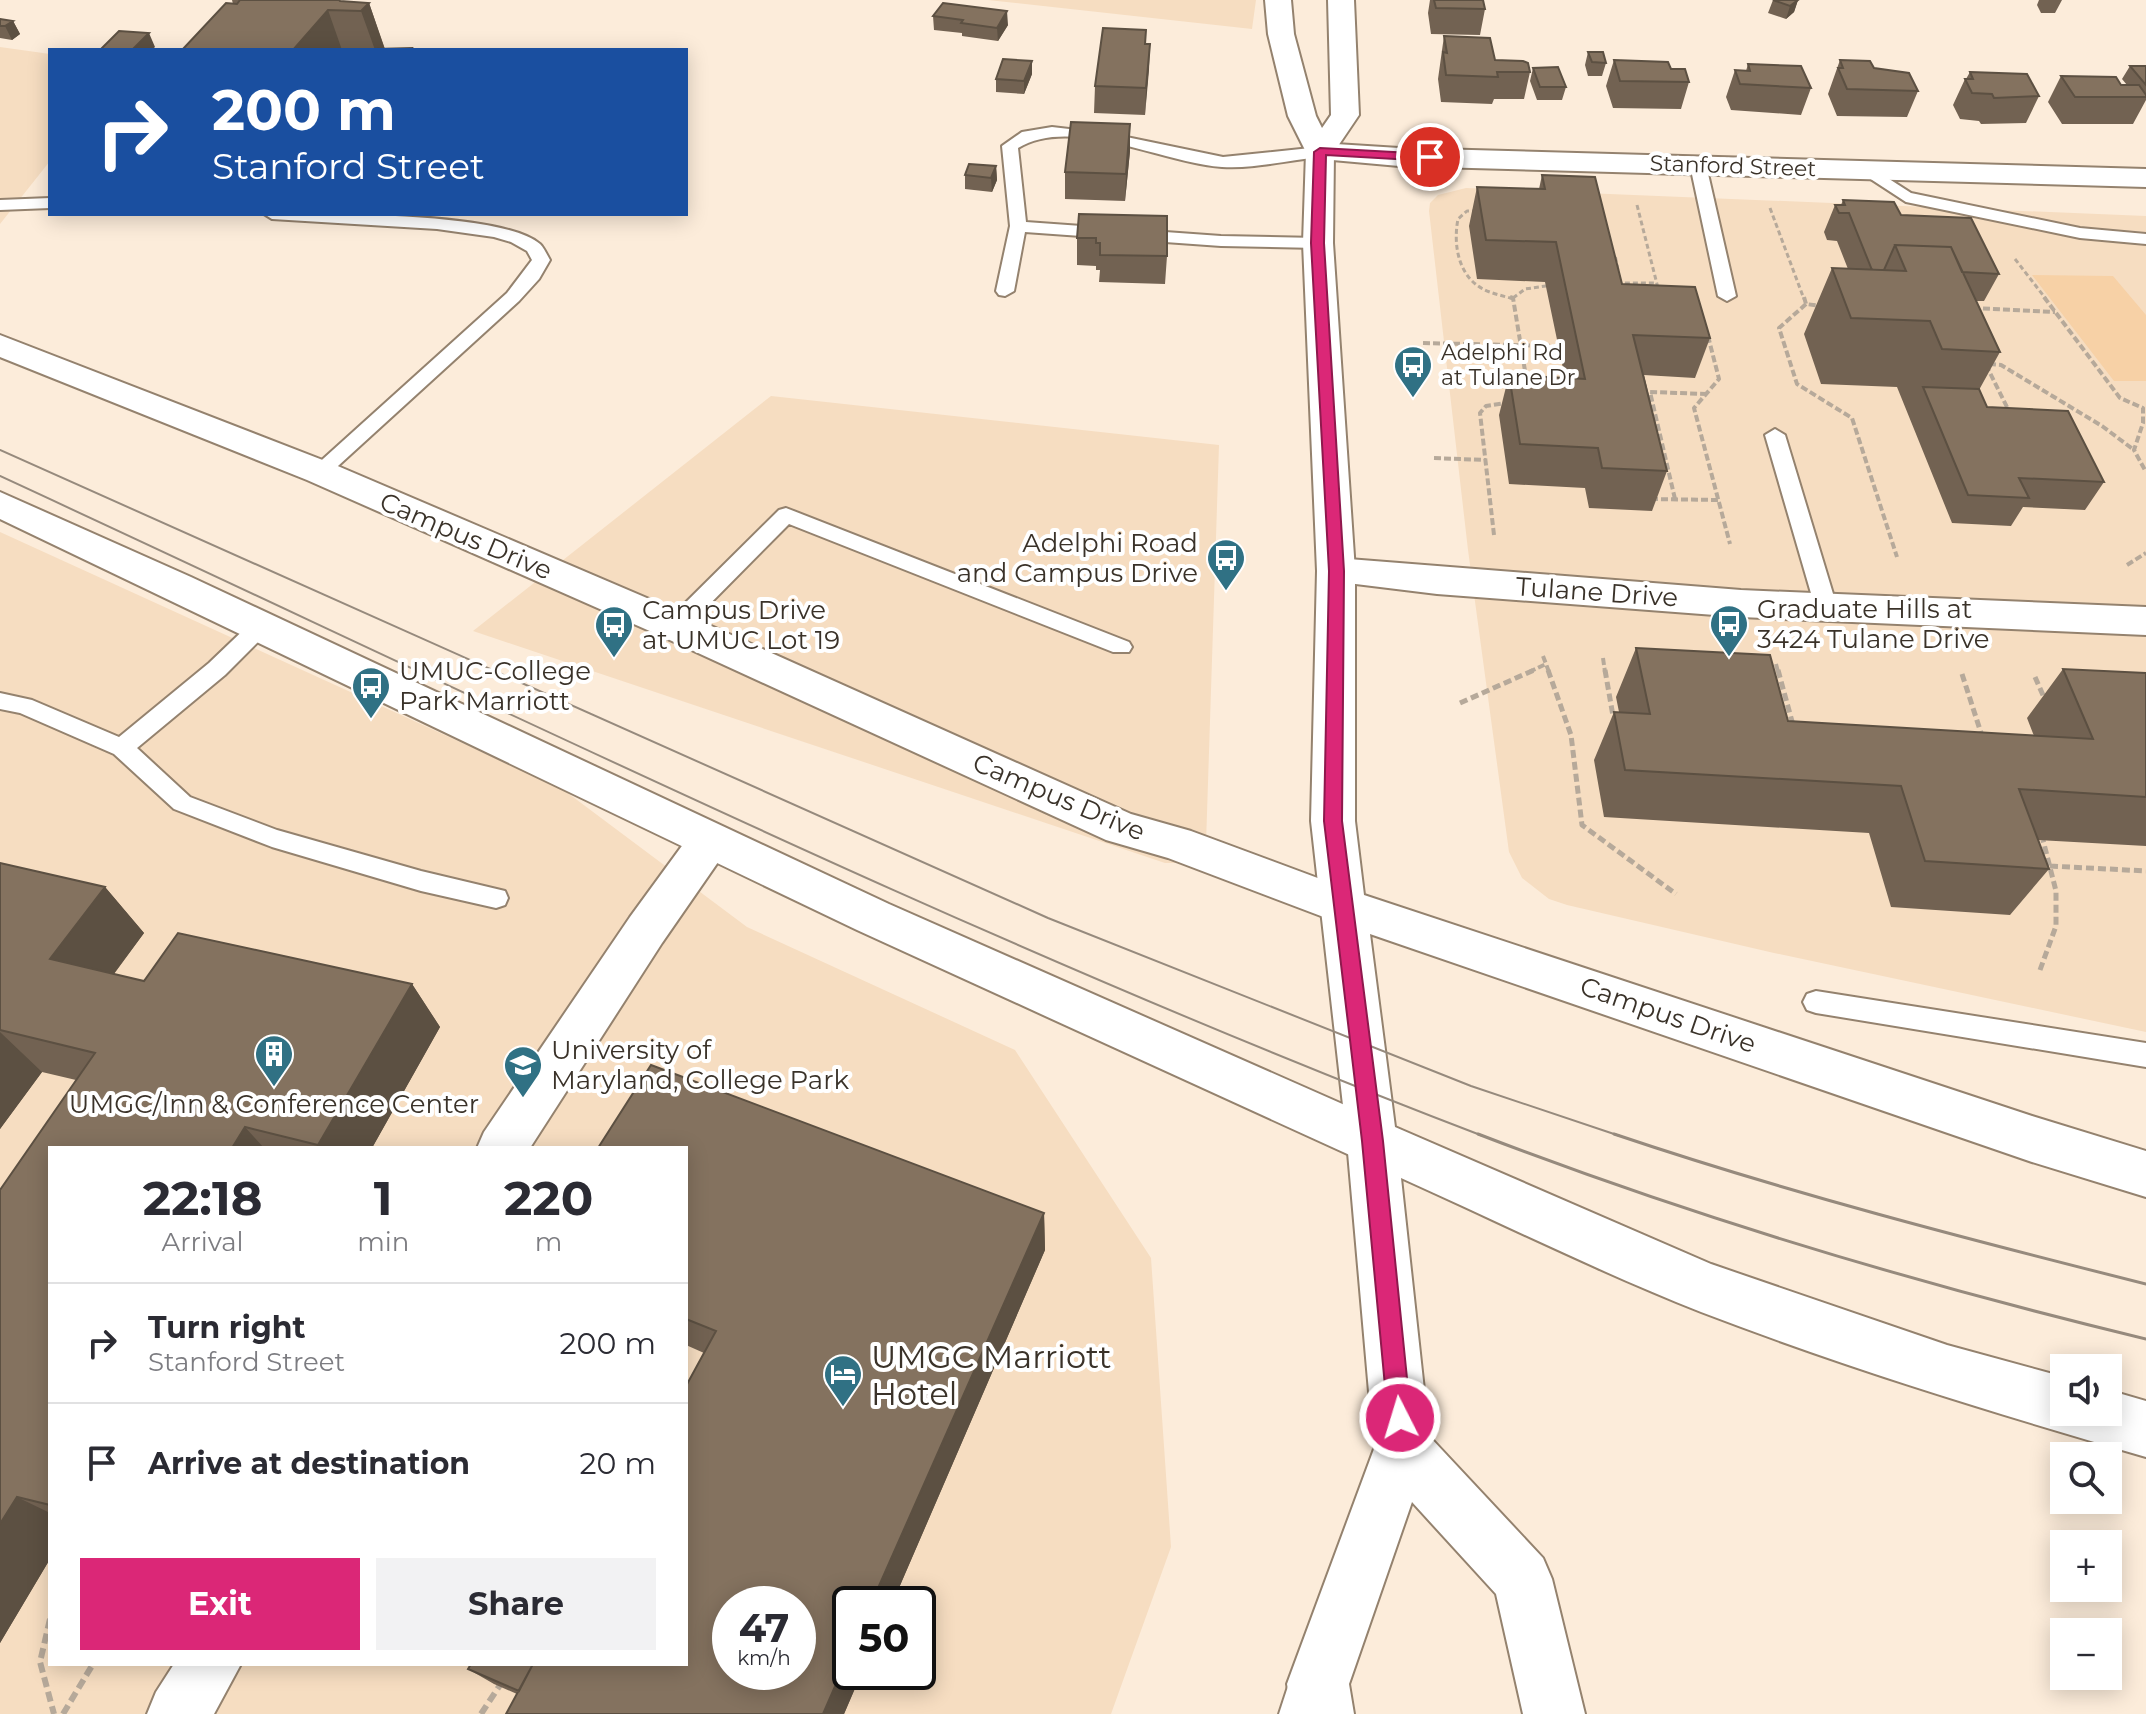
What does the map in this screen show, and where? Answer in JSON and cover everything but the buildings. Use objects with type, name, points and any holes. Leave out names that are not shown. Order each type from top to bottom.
[{"type":"street","points":[[1278,0],[1281,34],[1302,116],[1320,152],[1318,243],[1336,571],[1333,821],[1372,1141],[1402,1449],[1317,1704]]},
{"type":"street","points":[[1320,152],[1345,115],[1341,0]]},
{"type":"street","name":"Stanford Street","points":[[1320,152],[2146,178]]},
{"type":"street","name":"Campus Drive","points":[[0,345],[320,472],[675,626],[1121,828],[1176,843],[1342,906],[2018,1135],[2146,1174]]},
{"type":"street","points":[[0,504],[262,625],[710,840],[1140,1039],[1704,1287],[1947,1372],[2050,1401]]},
{"type":"street","name":"Tulane Drive","points":[[1336,571],[1826,607],[2146,621]]},
{"type":"street","points":[[503,1146],[646,930],[710,840]]},
{"type":"street","points":[[2122,1422],[2146,1429]]},
{"type":"street","points":[[1402,1449],[1522,1579],[1554,1714]]},
{"type":"street","points":[[178,1714],[209,1666]]},
{"type":"lane","points":[[1005,291],[1018,226],[1010,146],[1020,136],[1051,132],[1111,139],[1223,162],[1320,152]]},
{"type":"lane","points":[[1698,165],[1727,296]]},
{"type":"lane","points":[[1869,171],[1906,197],[2080,233],[2146,239]]},
{"type":"lane","points":[[0,205],[48,203]]},
{"type":"lane","points":[[1899,213],[1927,215],[1943,205]]},
{"type":"lane","points":[[305,216],[437,224],[495,232],[517,238],[534,248],[541,260],[533,275],[513,297],[320,472]]},
{"type":"lane","points":[[1018,226],[1221,241],[1318,243]]},
{"type":"lane","points":[[1775,435],[1826,607]]},
{"type":"lane","points":[[675,626],[786,515],[1121,647]]},
{"type":"lane","points":[[122,748],[217,669],[262,625]]},
{"type":"lane","points":[[0,701],[24,706],[122,748],[182,803],[272,838],[421,881],[496,898]]},
{"type":"lane","points":[[1816,1002],[2146,1055]]},
{"type":"path","points":[[1636,202],[1660,300]]},
{"type":"path","points":[[1769,206],[1806,304]]},
{"type":"path","points":[[1487,210],[1467,211],[1458,219],[1456,240],[1459,256],[1464,271],[1476,285],[1513,298]]},
{"type":"path","points":[[2008,252],[2120,398],[2144,408],[2143,423],[2134,450]]},
{"type":"path","points":[[1604,255],[1615,255],[1624,297]]},
{"type":"path","points":[[1607,268],[1618,268]]},
{"type":"path","points":[[1621,283],[1656,283]]},
{"type":"path","points":[[1513,298],[1525,289],[1546,286]]},
{"type":"path","points":[[1513,298],[1528,388]]},
{"type":"path","points":[[1821,306],[1806,304],[1779,328],[1797,384],[1852,418],[1897,557]]},
{"type":"path","points":[[1962,308],[2056,312]]},
{"type":"path","points":[[1706,328],[1719,379],[1694,408],[1730,544]]},
{"type":"path","points":[[1423,343],[1558,346]]},
{"type":"path","points":[[1990,357],[2083,414],[2134,450],[2146,472]]},
{"type":"path","points":[[1971,364],[2001,365]]},
{"type":"path","points":[[1986,364],[2005,409],[2021,410]]},
{"type":"path","points":[[1643,388],[1650,392],[1706,394]]},
{"type":"path","points":[[1650,392],[1675,499]]},
{"type":"path","points":[[1494,535],[1480,413],[1486,406],[1516,403]]},
{"type":"path","points":[[2067,413],[2083,414]]},
{"type":"path","points":[[1648,441],[1661,441]]},
{"type":"path","points":[[1434,458],[1486,460]]},
{"type":"path","points":[[1652,458],[1665,458]]},
{"type":"path","points":[[1650,499],[1718,500]]},
{"type":"path","points":[[2127,565],[2146,553]]},
{"type":"path","points":[[1543,656],[1571,735],[1582,825],[1676,894]]},
{"type":"path","points":[[1603,658],[1613,716],[1620,716]]},
{"type":"path","points":[[1460,703],[1546,664]]},
{"type":"path","points":[[1776,664],[1794,729]]},
{"type":"path","points":[[1962,674],[1983,739]]},
{"type":"path","points":[[2035,677],[2047,705]]},
{"type":"path","points":[[2040,970],[2056,926],[2056,891],[2043,840]]},
{"type":"path","points":[[2050,866],[2146,871]]},
{"type":"path","points":[[48,1628],[40,1662],[54,1714]]},
{"type":"path","points":[[63,1714],[92,1666]]},
{"type":"path","points":[[481,1714],[505,1676]]},
{"type":"shaded area","points":[[988,0],[1256,0],[1252,29]]},
{"type":"shaded area","points":[[0,47],[48,54],[48,164],[0,224]]},
{"type":"shaded area","points":[[1466,188],[2146,216],[2146,1032],[1774,953],[1567,905],[1549,899],[1522,878],[1509,852],[1468,550],[1429,211],[1430,203],[1438,195]]},
{"type":"shaded area","points":[[2032,275],[2113,276],[2146,315],[2146,381],[2114,381]]},
{"type":"shaded area","points":[[771,396],[1219,445],[1206,844],[1190,863],[1165,863],[473,631]]},
{"type":"shaded area","name":"University of Maryland, College Park","points":[[0,532],[561,788],[747,927],[1015,1050],[1151,1258],[1171,1547],[1111,1714],[0,1714]]},
{"type":"tram line","points":[[0,450],[1048,918],[1471,1086],[1620,1136]]},
{"type":"tram line","points":[[0,476],[552,734],[921,902],[1294,1062],[1483,1136]]},
{"type":"tram line","points":[[1478,1134],[1642,1194],[1808,1247],[1976,1296],[2146,1339]]},
{"type":"tram line","points":[[1614,1134],[1620,1136]]},
{"type":"tram line","points":[[1620,1136],[1812,1196],[2146,1284]]},
{"type":"place","name":"Adelphi Rd at Tulane Dr","points":[[1413,399]]},
{"type":"place","name":"Adelphi Road and Campus Drive","points":[[1226,592]]},
{"type":"place","name":"Graduate Hills at 3424 Tulane Drive","points":[[1729,658]]},
{"type":"place","name":"Campus Drive at UMUC Lot 19","points":[[614,659]]},
{"type":"place","name":"UMUC-College Park Marriott","points":[[371,720]]},
{"type":"place","name":"UMGC/Inn & Conference Center","points":[[274,1088]]},
{"type":"place","name":"University of Maryland, College Park","points":[[523,1099]]},
{"type":"place","name":"UMGC Marriott Hotel","points":[[843,1408]]},
{"type":"route","points":[[1400,1418],[1372,1141],[1333,821],[1336,571],[1319,270],[1320,152],[1430,157]]}]
